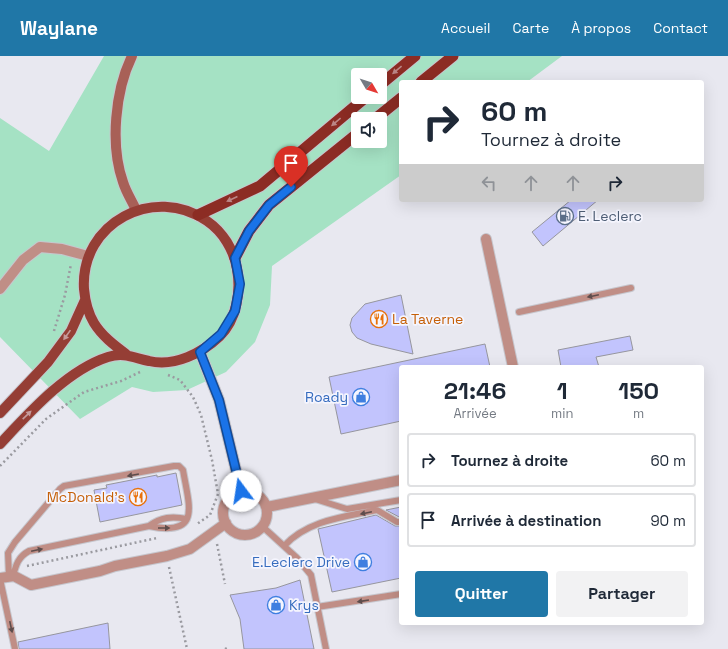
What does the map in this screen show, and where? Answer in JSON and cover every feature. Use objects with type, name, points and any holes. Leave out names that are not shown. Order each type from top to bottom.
[{"type":"highway","points":[[387,79],[415,56]]},
{"type":"highway","points":[[423,80],[453,56]]},
{"type":"highway","points":[[384,112],[399,100]]},
{"type":"highway","points":[[198,215],[260,186],[358,104]]},
{"type":"highway","points":[[235,258],[249,231],[269,205],[351,139]]},
{"type":"main road","points":[[132,56],[126,68],[116,113],[116,146],[123,182],[136,210]]},
{"type":"main road","points":[[157,206],[178,208],[198,215],[214,226],[226,240],[235,258],[240,284],[235,311],[221,334],[200,352],[176,361],[151,361],[126,354],[107,340],[93,322],[85,300],[84,278],[88,256],[100,236],[116,221],[136,210],[157,206]]},
{"type":"main road","points":[[0,413],[48,362],[71,331],[85,300]]},
{"type":"main road","points":[[0,444],[27,414],[76,373],[109,357],[126,354]]},
{"type":"street","points":[[486,239],[513,365]]},
{"type":"street","points":[[0,289],[23,260],[40,247],[74,252],[88,256]]},
{"type":"street","points":[[200,352],[219,400],[241,491]]},
{"type":"street","points":[[267,507],[399,480]]},
{"type":"street","points":[[241,491],[254,493],[260,496],[267,507],[268,514],[263,527],[258,531],[246,535],[234,532],[226,524],[223,517],[225,503],[229,498],[241,491]]},
{"type":"street","points":[[6,577],[31,585],[100,571],[114,566],[167,556],[190,549],[226,524]]},
{"type":"lane","points":[[519,312],[631,288]]},
{"type":"lane","points":[[6,577],[22,555],[29,552],[149,526],[164,529],[181,526],[187,519],[190,511],[183,470],[180,466],[174,466],[64,486],[54,494],[15,542],[8,553],[6,577],[15,649]]},
{"type":"lane","points":[[312,498],[347,509],[399,500]]},
{"type":"lane","points":[[284,546],[311,526],[333,519],[378,510],[399,522]]},
{"type":"lane","points":[[149,526],[157,520],[164,518],[187,519]]},
{"type":"lane","points":[[263,527],[297,558],[311,576],[326,649]]},
{"type":"lane","points":[[317,607],[399,594]]},
{"type":"path","points":[[53,336],[65,295],[74,252]]},
{"type":"path","points":[[210,515],[225,584]]},
{"type":"path","points":[[167,556],[187,649]]},
{"type":"green space","points":[[104,56],[562,56],[530,80],[399,80],[399,176],[272,266],[270,305],[255,342],[226,372],[187,390],[153,392],[132,387],[80,419],[0,337],[0,118],[49,151]]},
{"type":"building","name":"E. Leclerc","points":[[569,202],[596,202],[543,246],[532,232]]},
{"type":"building","name":"La Taverne","points":[[401,295],[413,354],[371,344],[357,338],[352,332],[350,325],[352,318],[365,304]]},
{"type":"building","points":[[630,336],[633,350],[596,357],[598,365],[561,365],[558,350]]},
{"type":"building","points":[[485,344],[490,365],[399,365],[399,421],[341,434],[329,377]]},
{"type":"building","name":"McDonald's","points":[[176,473],[182,505],[100,522],[94,490],[107,488],[106,485],[157,475],[157,477]]},
{"type":"building","points":[[399,507],[399,517],[386,510]]},
{"type":"building","name":"E.Leclerc Drive","points":[[376,515],[395,526],[399,526],[399,578],[332,592],[318,529]]},
{"type":"building","points":[[300,580],[314,649],[244,649],[240,619],[230,595],[276,588]]},
{"type":"building","points":[[108,623],[110,649],[19,649],[18,642]]},
{"type":"place","name":"E. Leclerc","points":[[565,216]]},
{"type":"place","name":"La Taverne","points":[[379,319]]},
{"type":"place","name":"Roady","points":[[361,397]]},
{"type":"place","name":"McDonald's","points":[[138,497]]},
{"type":"place","name":"E.Leclerc Drive","points":[[363,562]]},
{"type":"place","name":"Krys","points":[[276,605]]},
{"type":"route","points":[[241,491],[219,400],[200,352],[221,334],[235,311],[240,284],[235,258],[249,231],[269,205],[291,187]]}]
